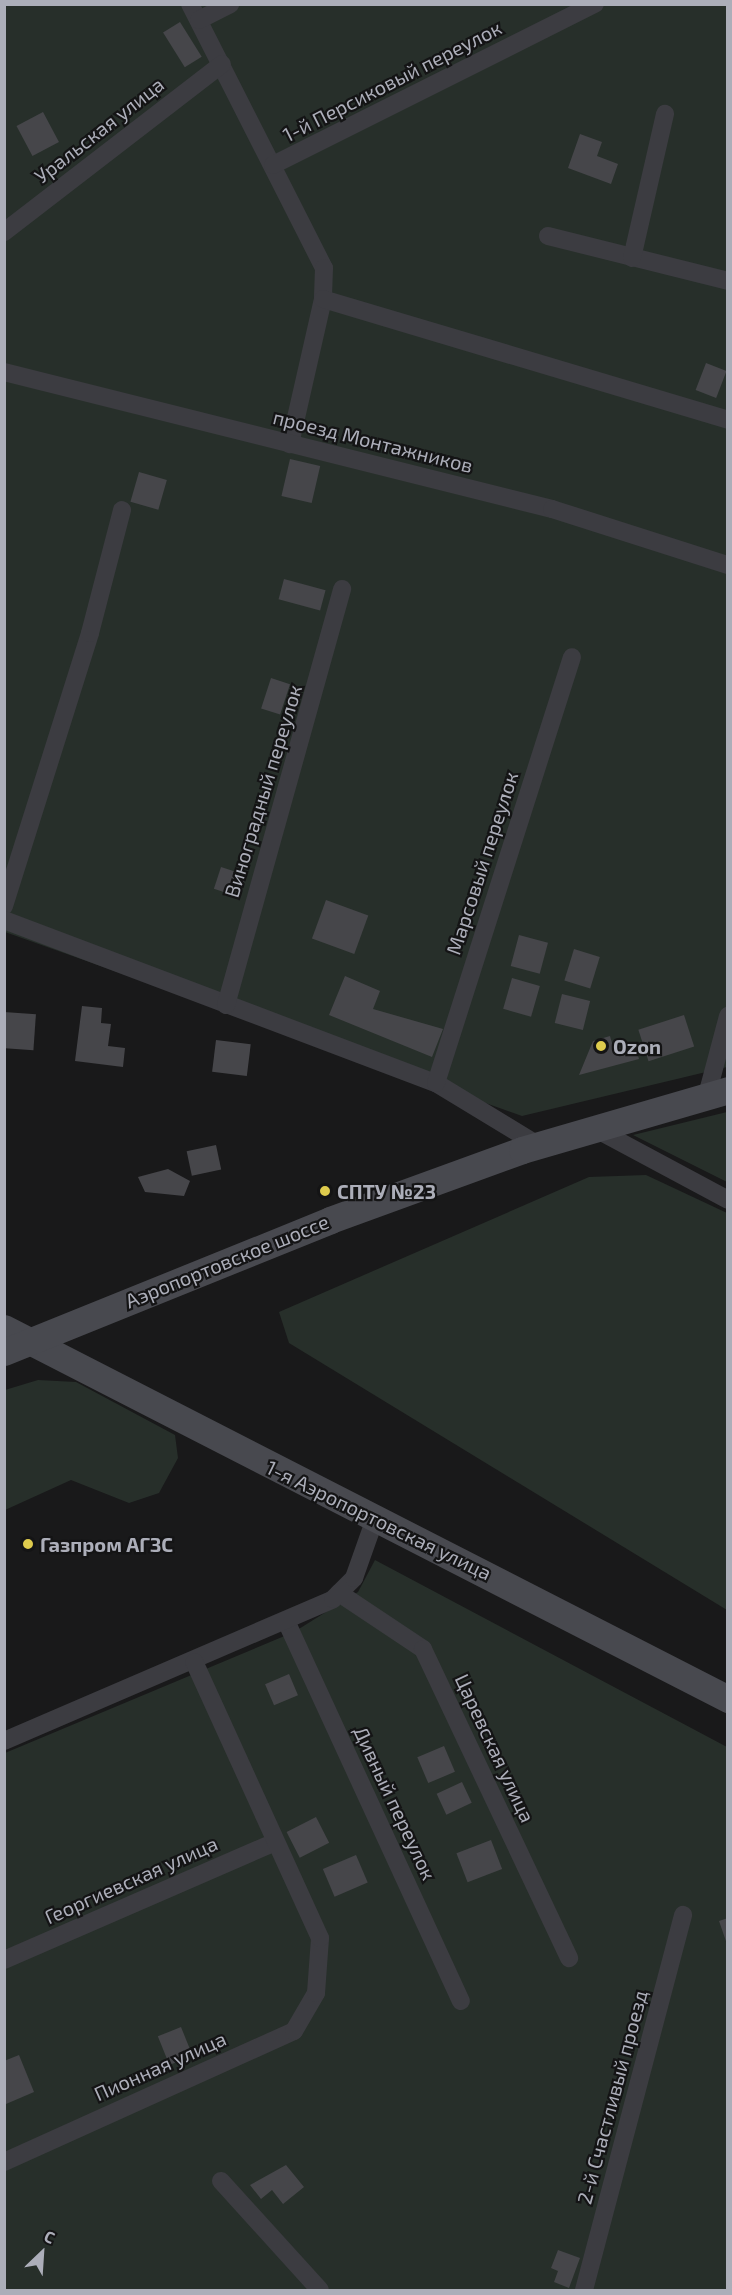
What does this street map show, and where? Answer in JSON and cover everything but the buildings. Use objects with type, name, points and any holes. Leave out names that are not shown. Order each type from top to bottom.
[{"type":"street","points":[[230,4],[194,12],[324,268],[323,299],[291,444]]},
{"type":"street","name":"1-й Персиковый переулок","points":[[273,165],[595,4]]},
{"type":"street","name":"Уральская улица","points":[[4,232],[222,64]]},
{"type":"street","points":[[632,258],[665,114]]},
{"type":"street","points":[[548,236],[728,281]]},
{"type":"street","points":[[323,299],[728,420]]},
{"type":"street","name":"проезд Монтажников","points":[[4,372],[552,509],[728,565]]},
{"type":"street","points":[[4,906],[122,510]]},
{"type":"street","name":"Виноградный переулок","points":[[226,1005],[342,589]]},
{"type":"street","name":"Марсовый переулок","points":[[436,1083],[572,657]]},
{"type":"street","points":[[4,920],[436,1083],[538,1145]]},
{"type":"street","points":[[717,1092],[728,1016]]},
{"type":"street","name":"Аэропортовское шоссе","points":[[4,1352],[330,1220],[538,1145],[717,1092]]},
{"type":"street","points":[[594,1128],[728,1200]]},
{"type":"street","name":"1-я Аэропортовская улица","points":[[4,1328],[31,1340],[207,1435],[376,1516],[728,1699]]},
{"type":"street","points":[[4,1741],[287,1623],[339,1593],[354,1578],[376,1516]]},
{"type":"street","name":"Царевская улица","points":[[339,1593],[423,1649],[569,1958]]},
{"type":"street","name":"Дивный переулок","points":[[287,1623],[461,2001]]},
{"type":"street","points":[[194,1662],[275,1842]]},
{"type":"street","name":"Георгиевская улица","points":[[4,1960],[275,1842]]},
{"type":"street","name":"Пионная улица","points":[[4,2162],[294,2031],[316,1993],[320,1938],[275,1842]]},
{"type":"street","name":"2-й Счастливый проезд","points":[[584,2290],[683,1915]]},
{"type":"street","points":[[221,2181],[320,2290]]},
{"type":"shaded area","points":[[5,5],[727,5],[727,1067],[522,1116],[5,932]]},
{"type":"shaded area","points":[[727,1112],[727,1182],[633,1135]]},
{"type":"shaded area","points":[[646,1175],[727,1213],[727,1610],[289,1343],[279,1312],[589,1177]]},
{"type":"shaded area","points":[[38,1380],[76,1382],[175,1435],[178,1458],[159,1493],[129,1503],[71,1480],[5,1510],[5,1390]]},
{"type":"shaded area","points":[[375,1560],[727,1747],[727,2290],[5,2290],[5,1753],[294,1632],[358,1592]]},
{"type":"place","name":"Ozon","points":[[601,1046]]},
{"type":"place","name":"СПТУ №23","points":[[325,1191]]},
{"type":"place","name":"Газпром АГЗС","points":[[28,1544]]}]
